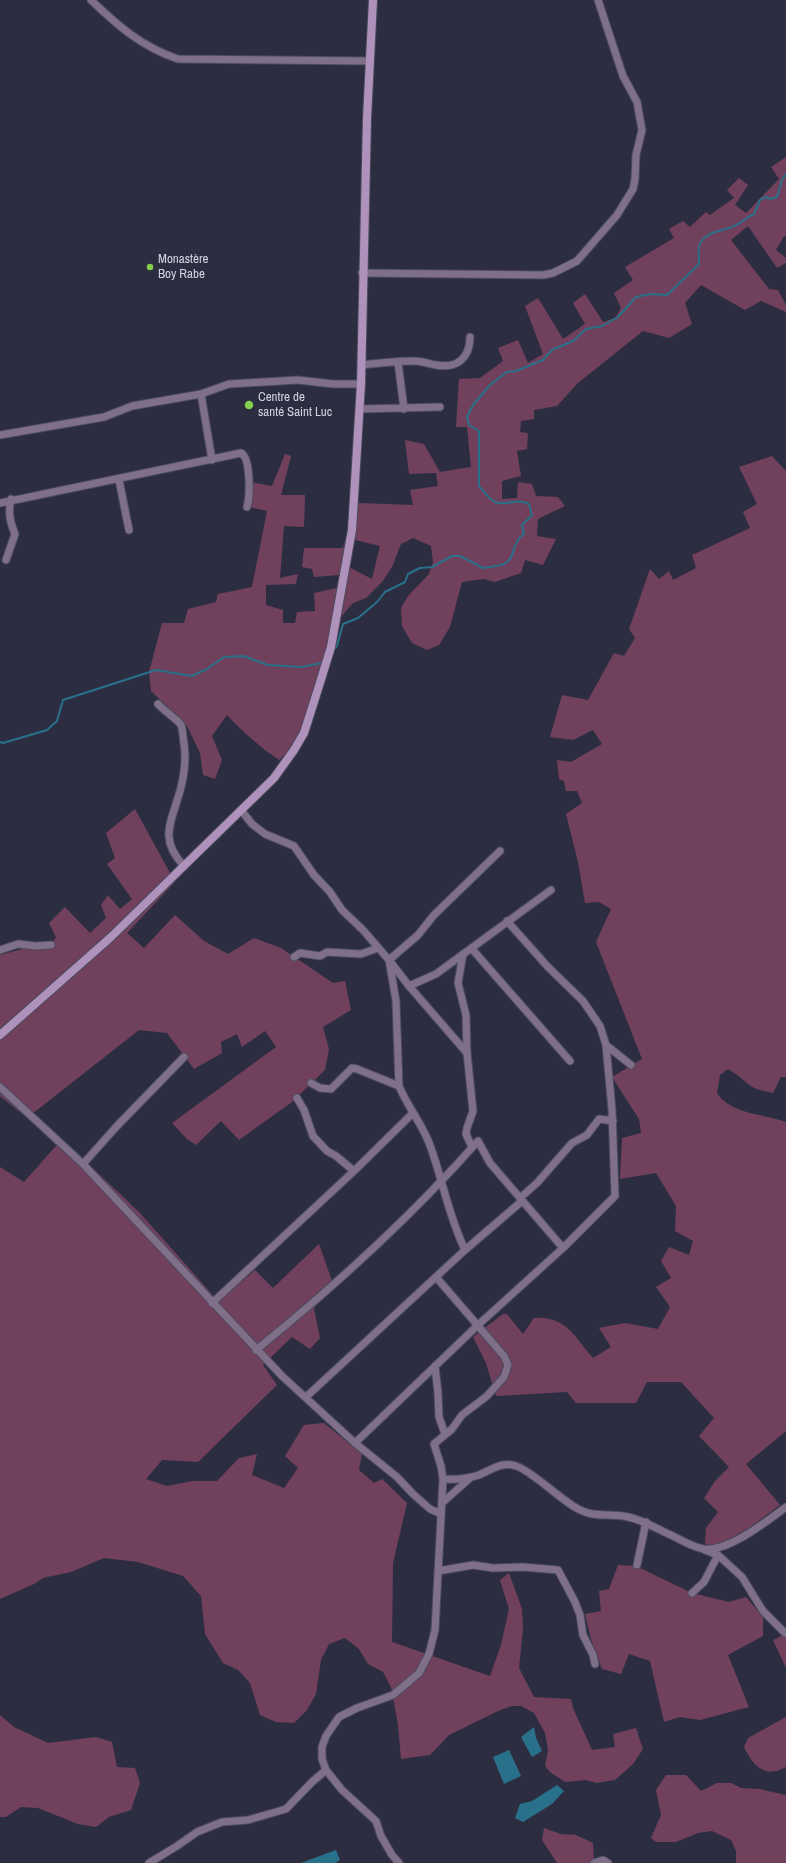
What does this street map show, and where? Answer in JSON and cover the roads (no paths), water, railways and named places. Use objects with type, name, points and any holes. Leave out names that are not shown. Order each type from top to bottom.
[{"type":"main road","points":[[0,1035],[107,941],[274,778],[304,733],[331,647],[352,530],[362,384],[362,273],[373,0]]},
{"type":"street","points":[[91,0],[130,36],[149,47],[178,59],[370,61]]},
{"type":"street","points":[[362,273],[543,275],[553,273],[577,261],[596,241],[617,215],[633,189],[636,155],[642,130],[637,102],[623,76],[598,0]]},
{"type":"street","points":[[362,365],[420,361],[441,366],[453,365],[468,353],[470,337]]},
{"type":"street","points":[[398,362],[404,409]]},
{"type":"street","points":[[0,435],[104,417],[132,406],[201,394],[229,384],[298,380],[333,384],[362,384]]},
{"type":"street","points":[[201,394],[212,460]]},
{"type":"street","points":[[360,409],[440,407]]},
{"type":"street","points":[[0,503],[11,499],[119,480],[241,453],[244,455],[250,488],[247,507]]},
{"type":"street","points":[[119,480],[129,530]]},
{"type":"street","points":[[6,560],[15,534],[10,522],[9,511],[11,499]]},
{"type":"street","points":[[158,704],[181,725],[183,737],[185,752],[183,777],[168,829],[171,845],[176,858],[184,866]]},
{"type":"street","points":[[241,810],[252,824],[265,834],[294,846],[314,875],[330,892],[342,910],[364,930],[378,948],[390,960],[409,986],[467,1053]]},
{"type":"street","points":[[390,960],[418,935],[434,915],[500,851]]},
{"type":"street","points":[[409,986],[436,974],[551,890]]},
{"type":"street","points":[[355,1443],[478,1325],[563,1248],[615,1196],[613,1121],[606,1045],[600,1026],[583,1001],[548,967],[507,921]]},
{"type":"street","points":[[0,950],[18,944],[36,946],[51,945]]},
{"type":"street","points":[[294,957],[300,953],[320,956],[327,952],[361,954],[378,948]]},
{"type":"street","points":[[472,949],[570,1061]]},
{"type":"street","points":[[463,954],[458,983],[466,1015],[467,1053],[473,1111],[466,1134],[472,1147]]},
{"type":"street","points":[[390,960],[396,1001],[399,1086],[412,1114],[427,1136],[440,1183],[457,1234],[465,1250]]},
{"type":"street","points":[[606,1045],[631,1065]]},
{"type":"street","points":[[83,1164],[117,1126],[184,1057]]},
{"type":"street","points":[[311,1083],[320,1088],[331,1089],[352,1068],[399,1086]]},
{"type":"street","points":[[0,1087],[83,1164],[282,1376],[355,1443],[397,1477],[430,1509],[441,1514]]},
{"type":"street","points":[[296,1098],[304,1110],[313,1136],[327,1151],[336,1156],[354,1172]]},
{"type":"street","points":[[212,1303],[354,1172],[412,1114]]},
{"type":"street","points":[[306,1397],[521,1200],[572,1143],[587,1134],[599,1120],[613,1121]]},
{"type":"street","points":[[256,1350],[315,1302],[440,1183],[478,1141],[490,1163],[563,1248]]},
{"type":"street","points":[[399,1863],[388,1849],[376,1821],[342,1790],[326,1770],[322,1759],[322,1747],[326,1736],[339,1717],[357,1708],[393,1695],[419,1673],[424,1665],[429,1654],[435,1630],[442,1503],[443,1479],[441,1466],[434,1444],[452,1429],[462,1415],[494,1389],[507,1370],[508,1365],[504,1356],[436,1277]]},
{"type":"street","points":[[435,1366],[438,1393],[438,1417],[445,1434]]},
{"type":"street","points":[[443,1479],[457,1480],[503,1465],[516,1466],[573,1507],[588,1514],[597,1516],[628,1516],[646,1522],[702,1549],[718,1555],[742,1578],[763,1612],[785,1633]]},
{"type":"street","points":[[442,1503],[470,1477]]},
{"type":"street","points":[[702,1549],[716,1548],[727,1544],[755,1530],[786,1507]]},
{"type":"street","points":[[637,1565],[646,1522]]},
{"type":"street","points":[[692,1593],[704,1582],[718,1555]]},
{"type":"street","points":[[438,1571],[473,1565],[493,1568],[523,1567],[558,1570],[572,1594],[580,1615],[583,1635],[593,1655],[595,1664]]},
{"type":"street","points":[[149,1863],[197,1832],[222,1822],[248,1820],[286,1809],[326,1770]]},
{"type":"street","points":[[594,1863],[603,1860],[608,1863]]},
{"type":"water","points":[[534,1727],[536,1738],[542,1751],[532,1757],[521,1737]]},
{"type":"water","points":[[509,1750],[521,1776],[504,1784],[493,1757]]},
{"type":"water","points":[[557,1785],[564,1791],[552,1804],[523,1822],[515,1818],[520,1804],[532,1801]]},
{"type":"water","points":[[336,1850],[340,1860],[335,1863],[301,1863]]},
{"type":"waterway","points":[[335,648],[337,646],[343,624],[358,618],[377,602],[385,592],[405,582],[408,574],[420,568],[432,567],[452,556],[460,556],[483,568],[508,562],[517,541],[524,534],[522,525],[532,515],[529,504],[520,501],[503,503],[495,502],[479,486],[479,431],[469,425],[467,417],[473,405],[490,385],[507,372],[516,371],[543,360],[552,350],[573,341],[586,329],[602,326],[618,317],[636,297],[650,294],[667,295],[699,264],[698,252],[704,238],[708,235],[734,226],[754,214],[760,200],[765,197],[771,199],[777,197],[782,180],[786,174]]},
{"type":"waterway","points":[[0,742],[3,743],[47,730],[57,721],[63,700],[156,670],[192,676],[207,669],[224,657],[243,656],[268,665],[301,667],[322,663]]},
{"type":"place","name":"Monastère Boy Rabe","points":[[150,267]]},
{"type":"place","name":"Centre de santé Saint Luc","points":[[249,405]]}]
